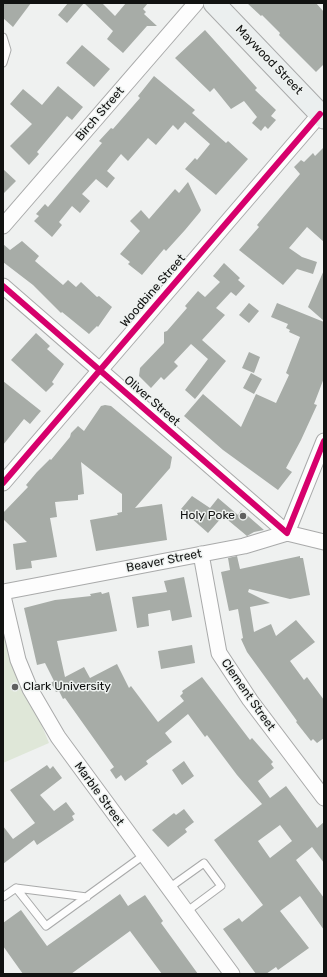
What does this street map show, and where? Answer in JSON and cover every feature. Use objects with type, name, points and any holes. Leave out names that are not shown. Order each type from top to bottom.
[{"type":"street","name":"Birch Street","points":[[3,226],[196,3]]},
{"type":"street","name":"Maywood Street","points":[[214,3],[322,116]]},
{"type":"street","name":"Woodbine Street","points":[[3,483],[322,116]]},
{"type":"street","name":"Oliver Street","points":[[3,286],[287,534]]},
{"type":"street","points":[[287,534],[324,441]]},
{"type":"street","name":"Beaver Street","points":[[3,592],[244,546],[287,534],[324,542]]},
{"type":"street","name":"Clement Street","points":[[201,554],[218,653],[250,700],[324,798]]},
{"type":"street","name":"Marble Street","points":[[3,596],[18,660],[30,689],[58,736],[232,974]]},
{"type":"lane","points":[[3,37],[6,42],[7,50],[3,63]]},
{"type":"lane","points":[[16,888],[46,926],[144,855]]},
{"type":"lane","points":[[169,888],[204,863],[221,886],[186,912]]},
{"type":"lane","points":[[3,896],[16,888],[87,897]]},
{"type":"green space","name":"Clark University","points":[[3,632],[49,743],[3,763]]},
{"type":"building","points":[[3,3],[31,3],[13,27],[3,18]]},
{"type":"building","points":[[68,3],[84,3],[67,23],[58,15]]},
{"type":"building","points":[[84,3],[102,3],[115,16],[126,3],[148,3],[143,9],[146,12],[144,14],[157,26],[147,26],[123,53],[107,39],[113,31]]},
{"type":"building","points":[[247,3],[316,3],[324,12],[324,64],[316,72],[279,35],[280,33],[262,15],[261,16]]},
{"type":"building","points":[[205,30],[257,88],[255,90],[276,110],[271,116],[276,120],[268,129],[265,126],[261,131],[252,123],[257,117],[244,101],[231,109],[214,88],[210,92],[175,58]]},
{"type":"building","points":[[82,45],[110,69],[94,87],[66,63]]},
{"type":"building","points":[[154,76],[195,110],[192,113],[226,143],[228,141],[248,159],[216,195],[185,169],[195,158],[197,160],[210,144],[185,122],[178,130],[173,125],[156,145],[148,138],[128,161],[121,154],[107,171],[115,178],[107,188],[96,179],[82,194],[90,201],[80,213],[72,206],[59,222],[62,225],[52,237],[34,221],[39,216],[36,214],[45,204],[48,207],[102,143],[99,141],[111,128],[113,129],[140,98],[138,96]]},
{"type":"building","points":[[58,86],[83,107],[72,120],[67,116],[37,152],[39,154],[29,165],[10,146],[32,124],[10,104],[23,89],[42,105]]},
{"type":"building","points":[[324,147],[324,242],[307,227],[289,248],[302,257],[317,262],[313,274],[297,269],[283,285],[239,250],[259,227],[257,225],[300,174],[294,167],[301,160],[304,162],[313,153],[315,156]]},
{"type":"building","points":[[3,169],[16,181],[3,194]]},
{"type":"building","points":[[188,182],[201,210],[166,251],[164,249],[142,275],[128,264],[130,262],[120,254],[140,231],[130,221],[141,210],[149,219],[175,189],[179,193]]},
{"type":"building","points":[[22,241],[39,256],[35,261],[63,285],[68,280],[76,287],[81,282],[97,297],[99,296],[112,307],[98,327],[97,326],[89,334],[62,312],[61,313],[33,285],[3,262],[3,244],[10,250]]},
{"type":"building","points":[[224,263],[240,278],[238,280],[245,286],[236,296],[231,292],[216,308],[225,315],[202,340],[226,361],[195,399],[185,390],[208,359],[191,344],[174,362],[178,366],[164,380],[161,377],[151,388],[139,376],[140,368],[164,343],[164,332],[167,331],[187,308],[185,306],[198,291],[205,297],[220,282],[213,276]]},
{"type":"building","points":[[324,270],[324,321],[308,307]]},
{"type":"building","points":[[249,303],[259,311],[249,323],[239,315]]},
{"type":"building","points":[[277,303],[324,322],[324,378],[314,404],[317,405],[286,468],[292,472],[278,490],[223,450],[184,416],[203,394],[241,427],[256,394],[276,403],[289,375],[286,373],[300,337],[289,332],[290,330],[286,328],[288,324],[271,317]]},
{"type":"building","points":[[36,333],[50,346],[47,349],[64,364],[52,382],[54,384],[46,392],[11,360]]},
{"type":"building","points":[[249,352],[260,357],[254,373],[242,368]]},
{"type":"building","points":[[251,373],[262,379],[254,394],[243,388]]},
{"type":"building","points":[[3,381],[41,411],[30,424],[24,419],[3,445]]},
{"type":"building","points":[[101,406],[111,406],[172,457],[170,468],[135,508],[162,504],[167,540],[96,551],[90,520],[118,515],[117,513],[122,512],[122,494],[81,462],[84,494],[78,495],[78,500],[55,502],[57,517],[50,518],[57,557],[31,561],[32,568],[16,570],[13,544],[27,542],[3,519],[3,513],[28,487],[26,485],[37,472],[50,459],[51,460],[70,437],[71,433],[78,426],[84,431]]},
{"type":"building","points":[[192,496],[210,508],[218,498],[238,515],[241,510],[264,530],[254,532],[247,536],[223,516],[208,533],[181,509]]},
{"type":"building","points":[[237,556],[240,569],[300,556],[300,558],[303,558],[310,595],[290,599],[249,589],[248,592],[270,603],[250,607],[254,632],[271,624],[276,636],[296,620],[315,642],[290,661],[304,680],[307,677],[324,700],[324,738],[317,743],[313,739],[311,741],[296,722],[297,721],[247,652],[241,639],[243,638],[238,609],[229,611],[221,572],[230,570],[228,558]]},
{"type":"building","points":[[184,577],[192,617],[172,621],[170,610],[148,614],[149,626],[137,628],[132,597],[167,592],[164,581]]},
{"type":"building","points":[[101,592],[102,594],[109,592],[117,631],[57,641],[65,677],[84,667],[90,678],[117,664],[129,688],[131,686],[158,722],[184,701],[180,696],[183,693],[182,691],[202,677],[250,740],[252,738],[273,762],[271,764],[274,768],[258,781],[270,798],[286,786],[317,828],[324,822],[324,863],[312,847],[296,860],[324,898],[324,930],[300,896],[280,911],[309,948],[278,970],[276,967],[266,974],[256,974],[223,929],[239,918],[242,922],[263,905],[214,840],[262,804],[237,775],[207,735],[205,737],[188,714],[165,733],[172,742],[146,761],[148,764],[125,781],[121,775],[116,779],[110,770],[114,767],[65,698],[63,699],[59,691],[56,692],[51,683],[54,681],[45,663],[37,665],[24,608],[55,600],[91,596],[90,594]],"holes":[[[280,825],[292,841],[270,858],[258,841]]]},
{"type":"building","points":[[192,645],[195,663],[161,669],[158,651]]},
{"type":"building","points":[[184,761],[194,776],[182,785],[172,770]]},
{"type":"building","points":[[47,765],[50,769],[53,766],[62,778],[40,795],[54,811],[66,802],[75,814],[72,816],[74,820],[37,845],[34,840],[3,864],[3,826],[13,839],[35,823],[10,790]]},
{"type":"building","points":[[184,809],[194,822],[185,829],[187,832],[168,847],[152,830],[174,813],[176,815]]},
{"type":"building","points":[[120,894],[128,906],[145,895],[163,921],[161,923],[198,974],[162,974],[130,931],[71,974],[23,974],[3,946],[3,923],[21,910],[47,946]]},
{"type":"cycle path","points":[[3,483],[320,114]]},
{"type":"cycle path","points":[[3,286],[287,533],[324,441]]},
{"type":"place","name":"Holy Poke","points":[[243,516]]},
{"type":"place","name":"Clark University","points":[[15,687]]}]
